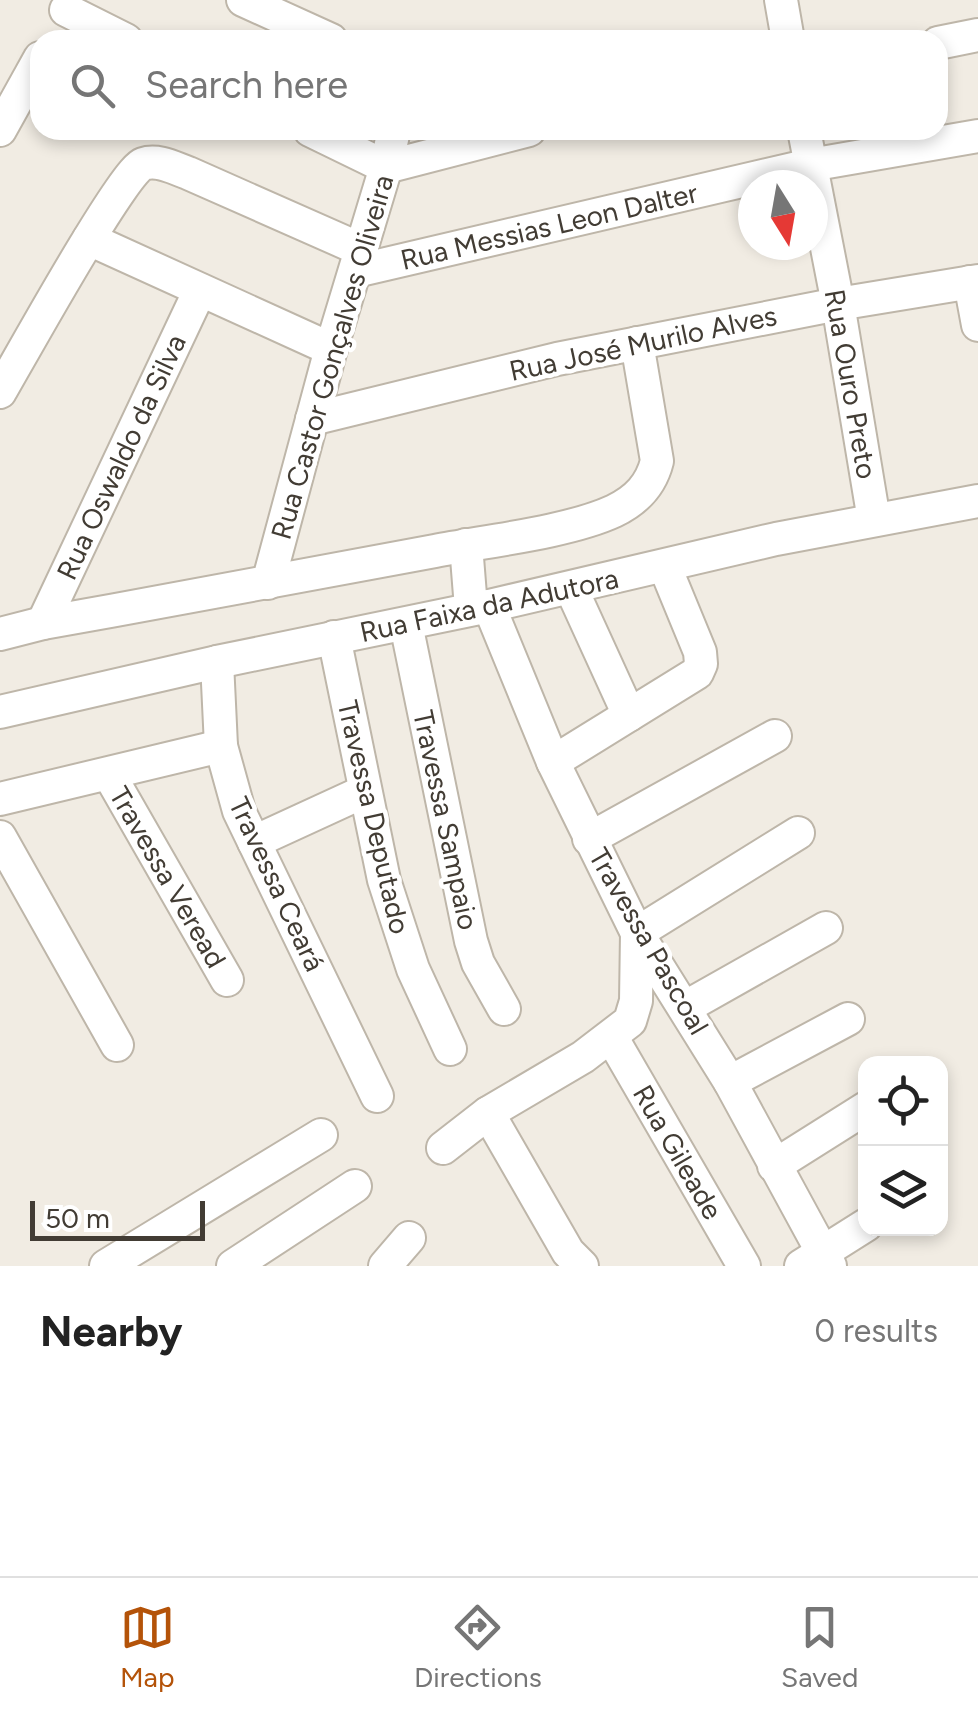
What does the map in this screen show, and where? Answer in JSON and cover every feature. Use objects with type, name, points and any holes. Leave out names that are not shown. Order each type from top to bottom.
[{"type":"street","points":[[243,0],[309,30]]},
{"type":"street","points":[[781,0],[786,30]]},
{"type":"street","points":[[55,30],[69,5],[110,30]]},
{"type":"street","points":[[948,41],[978,35]]},
{"type":"street","points":[[0,130],[30,76]]},
{"type":"street","name":"Rua Messias Leon Dalter","points":[[359,260],[810,165],[978,136]]},
{"type":"street","points":[[331,140],[386,167],[490,140]]},
{"type":"street","name":"Rua Castor Gonçalves Oliveira","points":[[268,583],[392,140]]},
{"type":"street","name":"Rua Ouro Preto","points":[[806,140],[874,520]]},
{"type":"street","points":[[0,392],[127,180],[143,164],[158,162],[188,172],[359,260]]},
{"type":"street","points":[[90,239],[331,349]]},
{"type":"street","points":[[974,282],[978,326]]},
{"type":"street","name":"Rua José Murilo Alves","points":[[312,420],[637,343],[974,282]]},
{"type":"street","name":"Rua Oswaldo da Silva","points":[[43,623],[200,290]]},
{"type":"street","points":[[0,634],[590,520],[638,497],[653,476],[656,461],[637,343]]},
{"type":"street","name":"Rua Faixa da Adutora","points":[[0,712],[572,588],[776,539],[978,501]]},
{"type":"street","name":"Travessa Pascoal","points":[[466,545],[480,607],[589,839],[637,932],[730,1082],[818,1262]]},
{"type":"street","points":[[553,762],[697,673],[700,652],[665,567]]},
{"type":"street","points":[[572,588],[629,715]]},
{"type":"street","name":"Travessa Sampaio","points":[[406,624],[471,940],[478,962],[504,1010]]},
{"type":"street","name":"Travessa Deputado","points":[[334,637],[384,880],[399,930],[450,1049]]},
{"type":"street","name":"Travessa Ceará","points":[[217,662],[222,746],[229,782],[377,1096]]},
{"type":"street","points":[[589,839],[774,736]]},
{"type":"street","points":[[0,799],[222,746]]},
{"type":"street","name":"Travessa Veread","points":[[109,774],[227,980]]},
{"type":"street","points":[[254,842],[365,792]]},
{"type":"street","points":[[443,1148],[488,1113],[612,1038],[630,1022],[636,1001],[637,932],[798,832]]},
{"type":"street","points":[[0,837],[117,1046]]},
{"type":"street","points":[[686,1008],[826,928]]},
{"type":"street","points":[[730,1082],[848,1019]]},
{"type":"street","name":"Rua Gileade","points":[[612,1038],[744,1266]]},
{"type":"street","points":[[488,1113],[575,1259]]},
{"type":"street","points":[[774,1166],[858,1113]]},
{"type":"street","points":[[119,1263],[321,1135]]},
{"type":"street","points":[[233,1266],[355,1186]]},
{"type":"street","points":[[818,1262],[858,1231]]},
{"type":"street","points":[[385,1266],[409,1238]]}]
